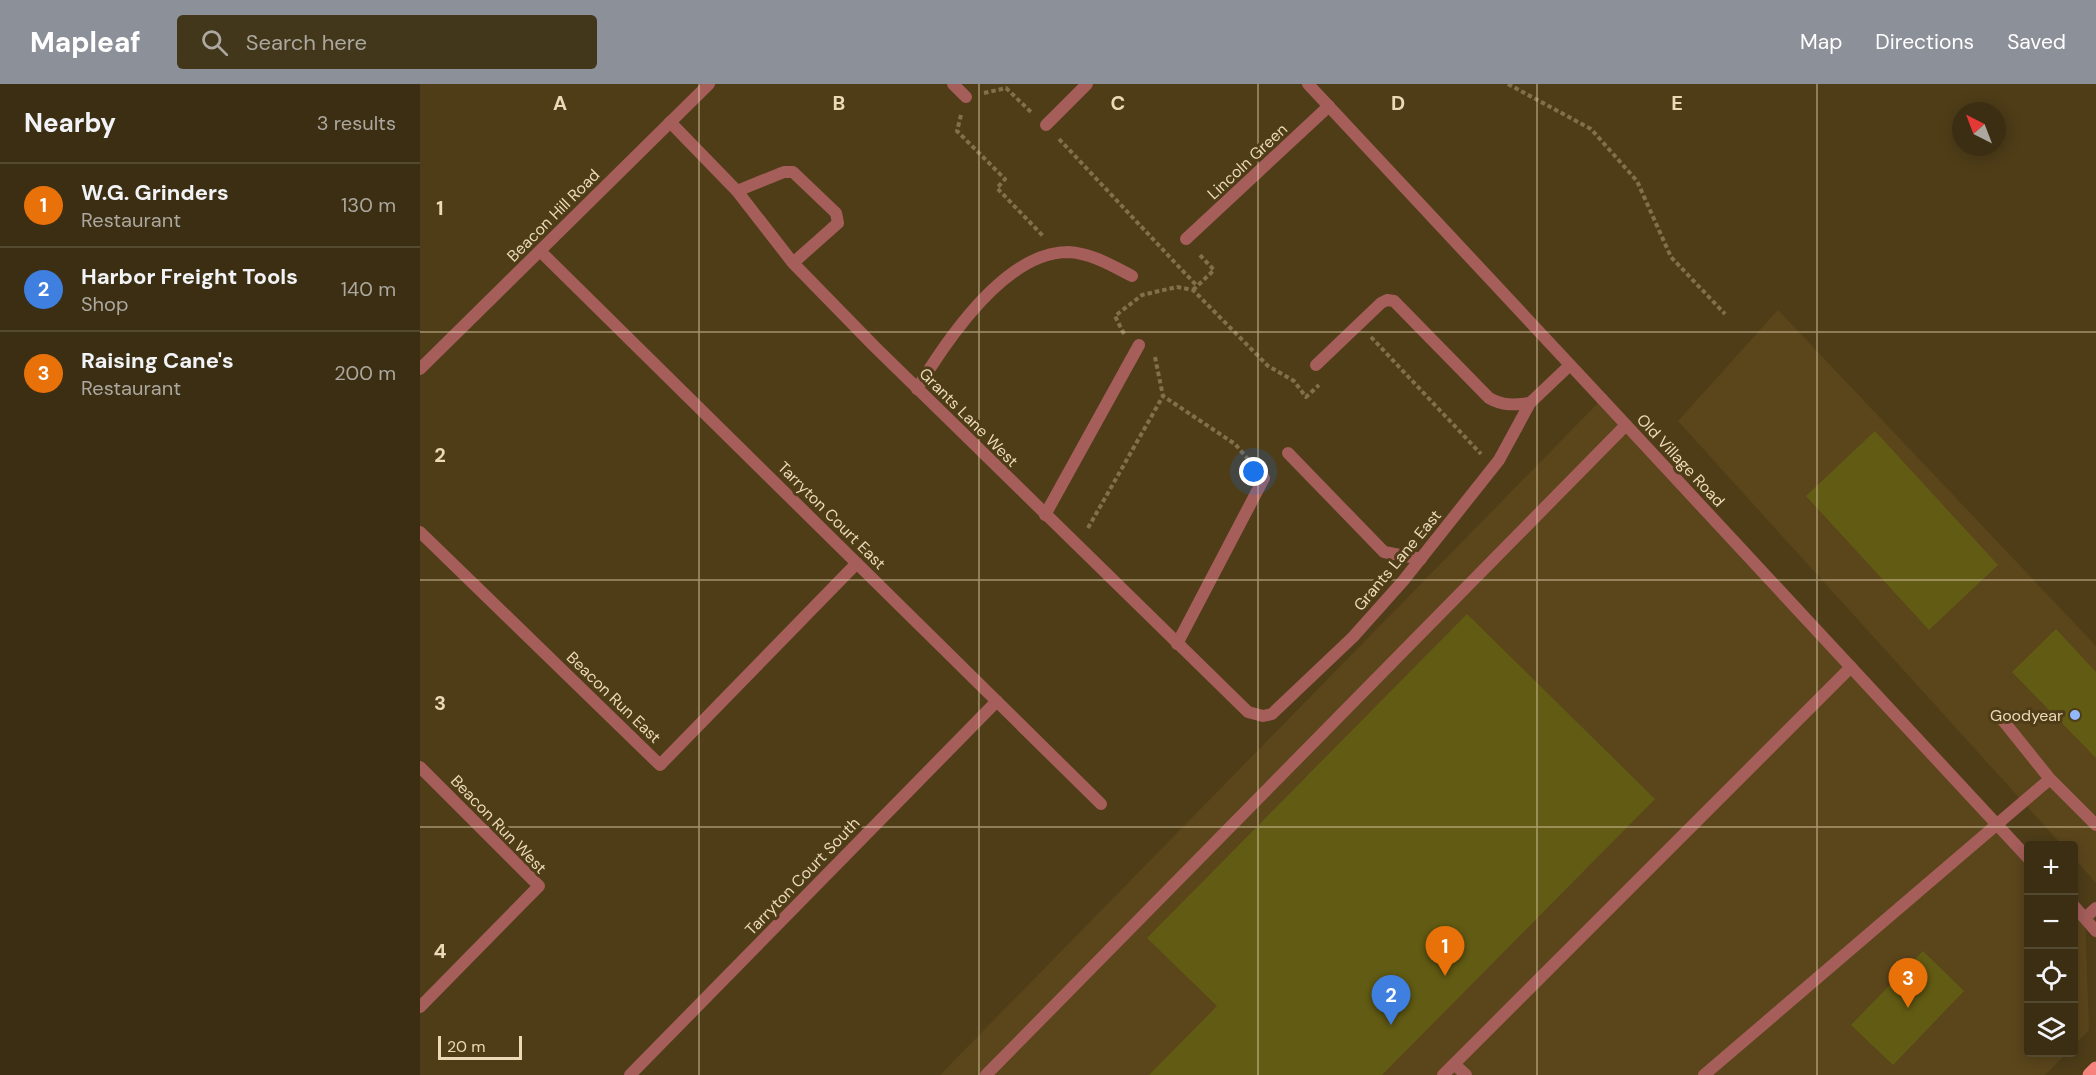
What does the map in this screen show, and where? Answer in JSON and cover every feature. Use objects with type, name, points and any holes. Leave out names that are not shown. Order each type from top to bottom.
[{"type":"main road","points":[[2090,1075],[2096,1069]]},
{"type":"street","name":"Beacon Hill Road","points":[[420,369],[709,84]]},
{"type":"street","points":[[953,84],[966,97]]},
{"type":"street","points":[[1046,125],[1087,84]]},
{"type":"street","name":"Old Village Road","points":[[1308,84],[2024,854]]},
{"type":"street","name":"Lincoln Green","points":[[1186,239],[1329,106]]},
{"type":"street","name":"Grants Lane West","points":[[670,122],[736,191],[793,263],[917,389],[1248,712],[1263,716]]},
{"type":"street","points":[[736,191],[784,172],[793,172],[836,213],[838,223],[832,231],[793,263]]},
{"type":"street","name":"Tarryton Court East","points":[[540,251],[1101,804]]},
{"type":"street","points":[[917,389],[954,330],[987,296],[1034,260],[1059,253],[1086,255],[1132,276]]},
{"type":"street","points":[[1316,365],[1381,303],[1387,300],[1394,301],[1489,398],[1498,404],[1530,403]]},
{"type":"street","points":[[1045,515],[1140,345]]},
{"type":"street","name":"Grants Lane East","points":[[1263,716],[1272,714],[1353,637],[1494,467],[1530,403],[1569,364]]},
{"type":"street","points":[[986,1075],[1626,425]]},
{"type":"street","points":[[1288,453],[1384,552],[1420,559]]},
{"type":"street","points":[[1177,644],[1264,478]]},
{"type":"street","name":"Beacon Run East","points":[[420,532],[660,765],[857,563]]},
{"type":"street","points":[[1443,1075],[1851,667]]},
{"type":"street","name":"Tarryton Court South","points":[[630,1075],[997,701]]},
{"type":"street","points":[[2001,718],[2050,779],[2096,825]]},
{"type":"street","name":"Beacon Run West","points":[[420,767],[539,886],[420,1007]]},
{"type":"street","points":[[1704,1075],[2050,779]]},
{"type":"street","points":[[2085,918],[2096,908]]},
{"type":"street","points":[[2078,911],[2096,931]]},
{"type":"street","points":[[1454,1064],[1466,1075]]},
{"type":"path","points":[[1508,84],[1591,129],[1638,182],[1671,257],[1725,314]]},
{"type":"path","points":[[1059,253],[997,188],[1005,179],[957,131],[966,97],[1006,88],[1046,125],[1197,286]]},
{"type":"path","points":[[1186,239],[1214,270],[1193,290]]},
{"type":"path","points":[[1077,547],[1163,396],[1154,354],[1126,338],[1115,316],[1142,295],[1177,287],[1193,290],[1268,366],[1294,381],[1306,397],[1322,382]]},
{"type":"path","points":[[1363,345],[1371,337],[1494,467]]},
{"type":"path","points":[[1163,396],[1235,444],[1264,478]]},
{"type":"shaded area","points":[[1778,310],[2096,646],[2096,883],[2078,863],[2078,841],[2058,841],[1678,421]]},
{"type":"shaded area","points":[[1602,399],[2024,854],[2024,1057],[2063,1057],[2045,1075],[940,1075]]},
{"type":"shaded area","points":[[2078,910],[2085,918],[2089,1030],[2078,1042]]},
{"type":"building","points":[[1875,431],[1998,565],[1929,630],[1806,496]]},
{"type":"building","points":[[1467,614],[1655,799],[1382,1075],[1149,1075],[1217,1006],[1147,938]]},
{"type":"building","name":"Goodyear","points":[[2056,629],[2096,672],[2096,758],[2012,672]]},
{"type":"building","points":[[1923,951],[1964,991],[1893,1065],[1851,1025]]},
{"type":"place","name":"Goodyear","points":[[2075,715]]},
{"type":"place","name":"W.G. Grinders","points":[[1445,976]]},
{"type":"place","name":"Raising Cane's","points":[[1908,1008]]},
{"type":"place","name":"Harbor Freight Tools","points":[[1391,1025]]}]
